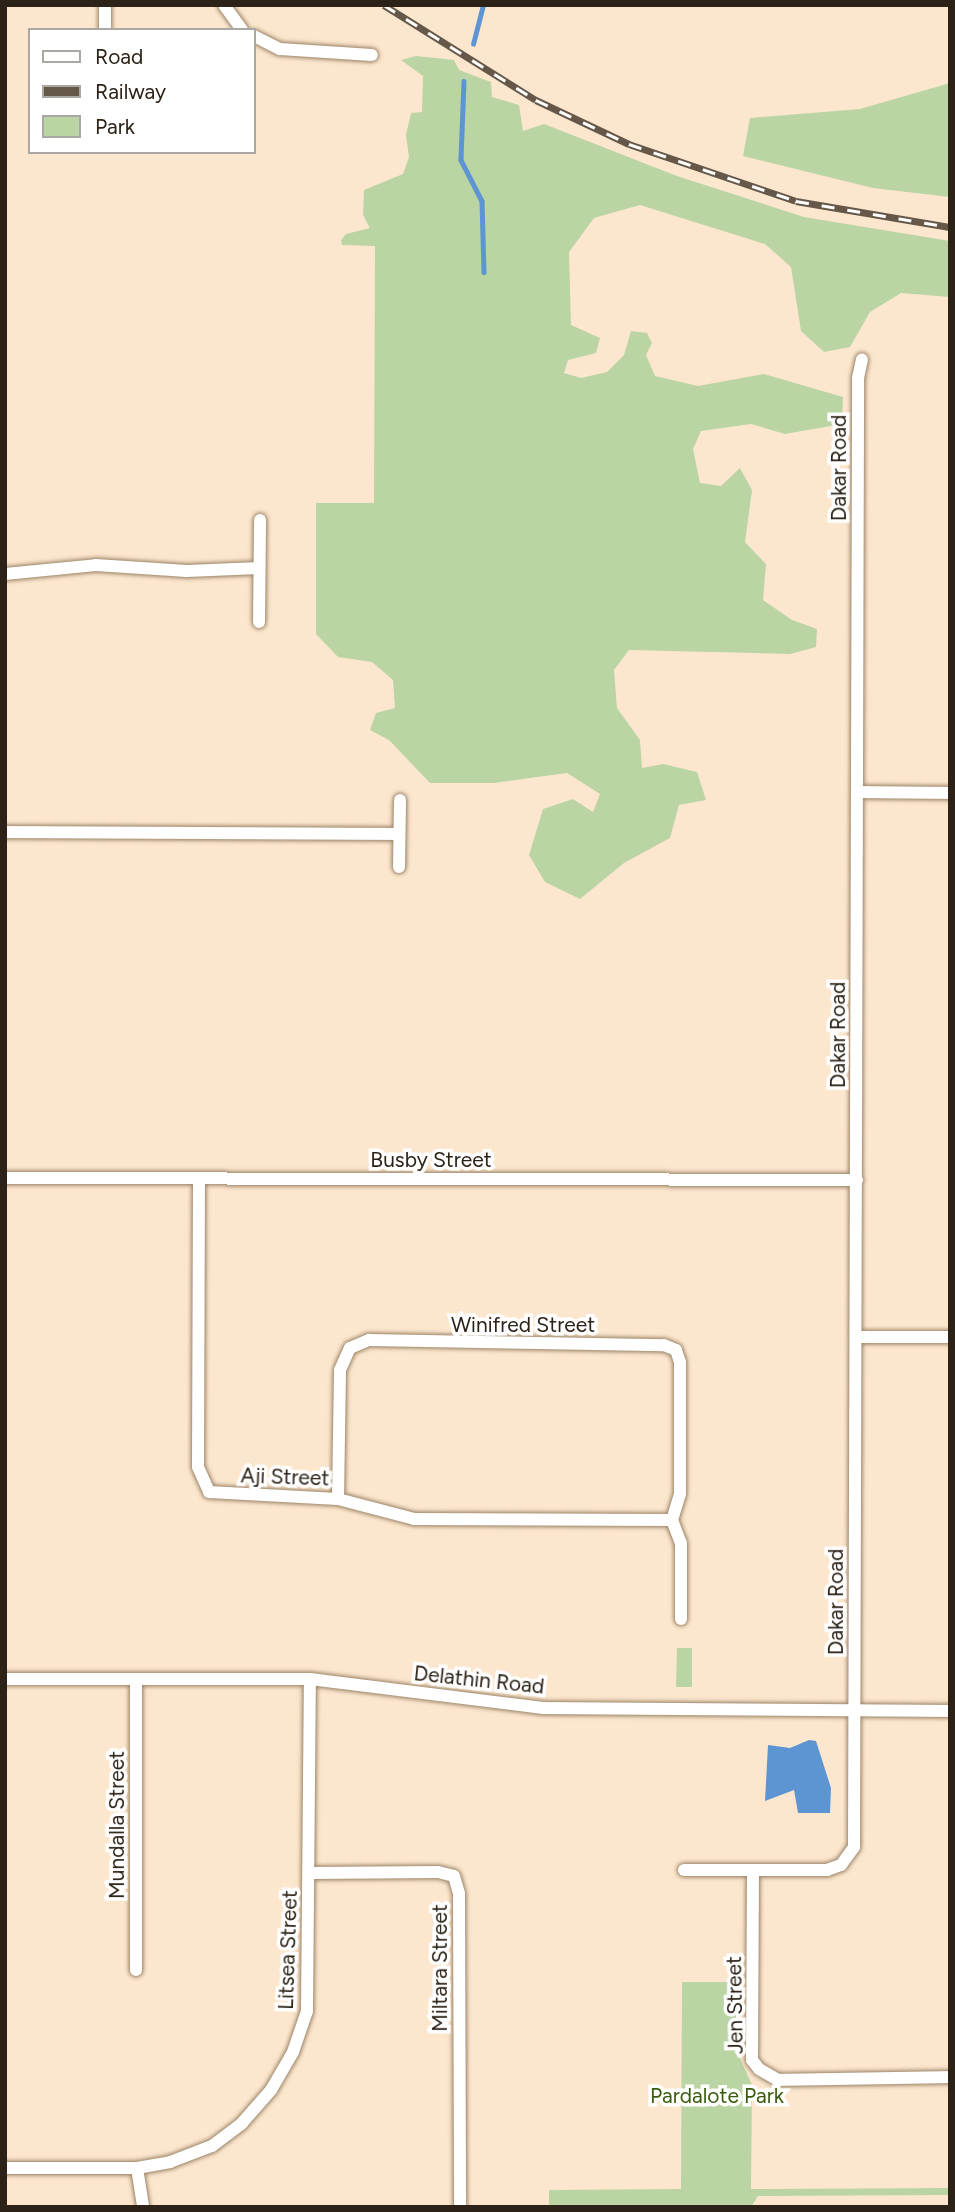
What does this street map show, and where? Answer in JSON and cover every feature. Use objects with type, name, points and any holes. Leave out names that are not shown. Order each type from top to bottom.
[{"type":"street","points":[[105,5],[106,28]]},
{"type":"street","points":[[224,5],[241,28]]},
{"type":"street","points":[[256,37],[280,49],[372,55]]},
{"type":"street","name":"Dakar Road","points":[[753,1870],[827,1870],[849,1857],[854,1847],[859,792],[858,378],[862,359]]},
{"type":"street","points":[[260,520],[260,622]]},
{"type":"street","points":[[5,574],[96,565],[187,571],[260,568]]},
{"type":"street","points":[[859,792],[950,793]]},
{"type":"street","points":[[399,867],[400,800]]},
{"type":"street","points":[[5,832],[399,834]]},
{"type":"street","name":"Busby Street","points":[[5,1178],[857,1180]]},
{"type":"street","name":"Aji Street","points":[[200,1179],[198,1467],[209,1492],[338,1499],[414,1519],[672,1520]]},
{"type":"street","points":[[856,1337],[950,1337]]},
{"type":"street","name":"Winifred Street","points":[[338,1499],[340,1370],[350,1348],[369,1340],[664,1345],[677,1350],[680,1362],[680,1494],[672,1520]]},
{"type":"street","points":[[672,1520],[681,1543],[681,1619]]},
{"type":"street","name":"Delathin Road","points":[[5,1679],[310,1679],[543,1708],[950,1711]]},
{"type":"street","name":"Mundalla Street","points":[[135,1970],[136,1679]]},
{"type":"street","name":"Litsea Street","points":[[5,2168],[137,2168],[170,2162],[212,2146],[242,2123],[271,2090],[293,2052],[307,2011],[310,1679]]},
{"type":"street","points":[[684,1870],[753,1870]]},
{"type":"street","name":"Jen Street","points":[[753,1870],[752,2060],[759,2069],[778,2080],[950,2077]]},
{"type":"street","name":"Miltara Street","points":[[310,1873],[439,1872],[454,1876],[459,1893],[460,2207]]},
{"type":"street","points":[[137,2168],[143,2207]]},
{"type":"green space","points":[[416,56],[454,60],[459,70],[491,82],[492,97],[519,105],[523,131],[544,124],[677,176],[804,217],[950,241],[950,297],[901,293],[870,312],[850,347],[824,352],[801,331],[791,267],[765,244],[640,205],[594,218],[569,252],[571,325],[600,338],[596,353],[568,360],[564,373],[581,378],[607,372],[624,355],[631,331],[647,333],[652,343],[646,355],[655,376],[698,386],[764,374],[843,397],[842,424],[785,434],[751,424],[701,431],[693,449],[700,483],[721,486],[740,468],[752,490],[745,542],[766,564],[763,600],[792,620],[817,629],[816,647],[790,654],[629,650],[614,670],[617,708],[640,740],[642,768],[663,764],[697,772],[706,800],[679,805],[670,838],[624,863],[580,899],[545,882],[529,855],[543,809],[573,799],[593,812],[600,794],[567,773],[494,783],[430,783],[389,740],[370,730],[376,713],[395,708],[393,680],[372,662],[338,657],[316,634],[316,503],[374,503],[375,246],[342,245],[341,240],[346,234],[370,228],[363,215],[364,190],[403,174],[409,157],[406,135],[411,113],[422,112],[423,76],[401,60]]},
{"type":"green space","points":[[950,83],[950,197],[873,188],[743,156],[750,118],[860,109]]},
{"type":"green space","points":[[677,1648],[692,1648],[692,1687],[676,1687]]},
{"type":"green space","name":"Pardalote Park","points":[[682,1982],[736,1982],[736,2049],[752,2085],[751,2189],[950,2188],[950,2195],[758,2196],[751,2207],[549,2207],[549,2190],[681,2189]]},
{"type":"water","points":[[809,1740],[816,1741],[831,1788],[830,1813],[798,1813],[794,1790],[765,1801],[768,1745],[790,1748]]},
{"type":"waterway","points":[[473,44],[483,5]]},
{"type":"waterway","points":[[464,81],[461,160],[482,201],[484,272]]},
{"type":"railway","points":[[384,5],[536,100],[629,144],[796,201],[950,227]]}]
